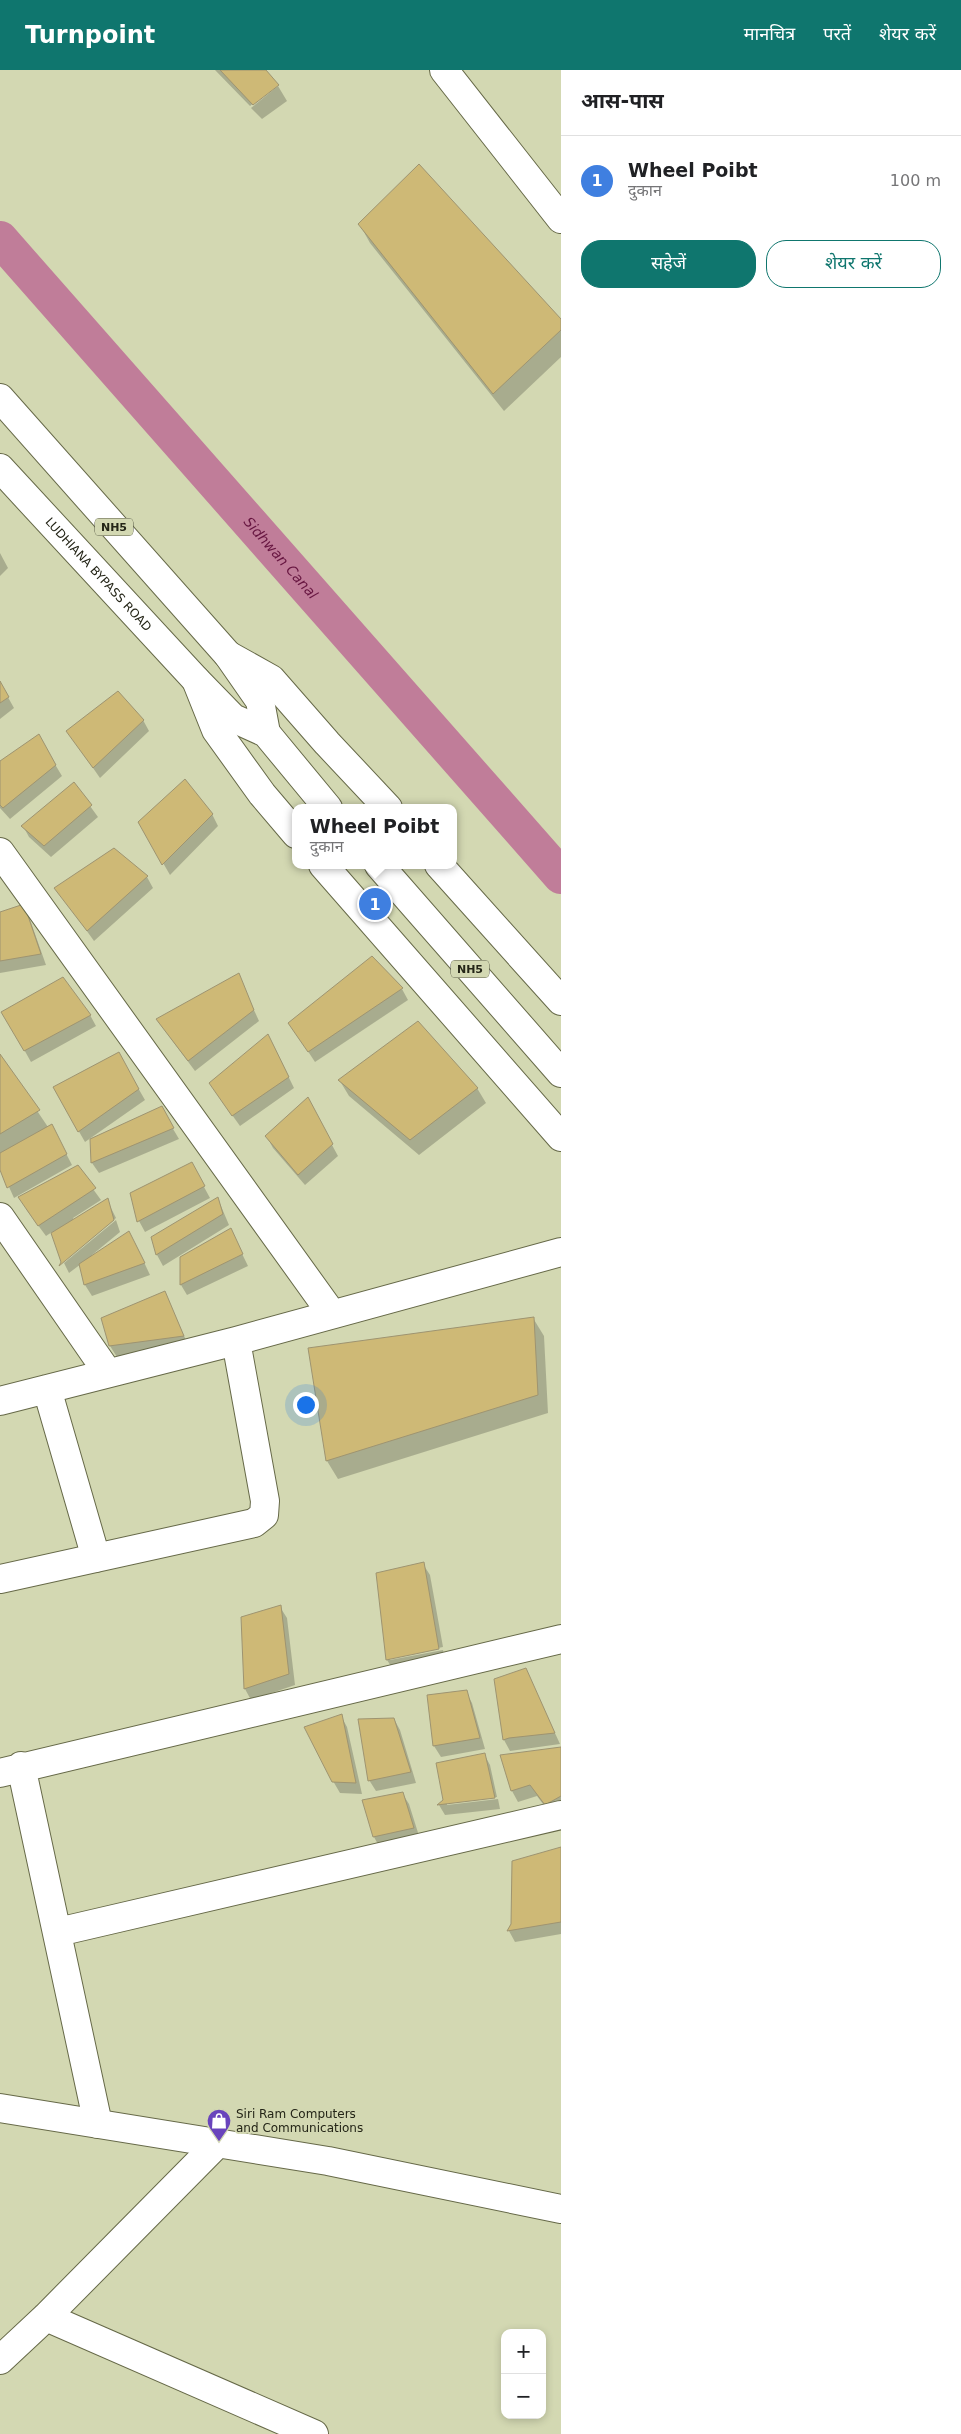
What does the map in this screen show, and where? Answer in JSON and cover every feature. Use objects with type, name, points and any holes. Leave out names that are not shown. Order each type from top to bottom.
[{"type":"main road","points":[[444,70],[556,206]]},
{"type":"main road","name":"NH5","points":[[0,398],[228,655],[260,701],[266,733]]},
{"type":"main road","name":"LUDHIANA BYPASS ROAD","points":[[0,468],[196,680]]},
{"type":"main road","points":[[228,655],[271,679],[384,804]]},
{"type":"main road","points":[[196,680],[216,730],[262,794],[292,829]]},
{"type":"main road","name":"NH5","points":[[196,680],[233,718],[266,733],[325,804]]},
{"type":"main road","points":[[0,852],[332,1314]]},
{"type":"main road","points":[[326,869],[561,1137]]},
{"type":"main road","name":"NH5","points":[[382,869],[561,1073]]},
{"type":"main road","points":[[443,869],[561,1002]]},
{"type":"main road","points":[[0,1217],[108,1373]]},
{"type":"main road","points":[[0,1401],[236,1340],[561,1252]]},
{"type":"main road","points":[[0,1580],[254,1523],[264,1515],[265,1501],[236,1340]]},
{"type":"main road","points":[[48,1389],[96,1558]]},
{"type":"main road","points":[[98,2124],[58,1932],[11,1769],[561,1639]]},
{"type":"main road","points":[[58,1932],[561,1815]]},
{"type":"main road","points":[[0,2108],[328,2161],[561,2210]]},
{"type":"main road","points":[[0,2360],[46,2317],[219,2142]]},
{"type":"main road","points":[[46,2317],[314,2434]]},
{"type":"building","points":[[220,70],[266,70],[279,85],[253,105]]},
{"type":"building","points":[[419,164],[561,319],[561,330],[493,394],[358,224]]},
{"type":"building","points":[[0,681],[9,697],[0,703]]},
{"type":"building","points":[[118,691],[144,720],[93,768],[66,731]]},
{"type":"building","points":[[39,734],[56,765],[3,808],[0,805],[0,761]]},
{"type":"building","points":[[185,779],[213,814],[162,865],[138,822]]},
{"type":"building","points":[[74,782],[92,805],[44,846],[21,826]]},
{"type":"building","points":[[114,848],[148,876],[87,931],[54,888]]},
{"type":"building","points":[[24,904],[41,954],[0,961],[0,912]]},
{"type":"building","points":[[372,956],[403,988],[308,1052],[288,1023]]},
{"type":"building","points":[[239,973],[254,1010],[188,1061],[156,1019]]},
{"type":"building","points":[[63,977],[91,1015],[24,1051],[1,1012]]},
{"type":"building","points":[[418,1021],[478,1088],[410,1140],[338,1080]]},
{"type":"building","points":[[268,1034],[289,1077],[232,1116],[209,1083]]},
{"type":"building","points":[[119,1052],[139,1089],[78,1132],[53,1087]]},
{"type":"building","points":[[0,1054],[40,1110],[0,1134]]},
{"type":"building","points":[[308,1097],[333,1144],[298,1175],[265,1136]]},
{"type":"building","points":[[162,1106],[174,1128],[91,1163],[90,1139]]},
{"type":"building","points":[[52,1124],[67,1154],[7,1188],[0,1170],[0,1153]]},
{"type":"building","points":[[192,1162],[205,1186],[137,1222],[130,1193]]},
{"type":"building","points":[[78,1165],[96,1188],[38,1226],[18,1197]]},
{"type":"building","points":[[218,1197],[223,1214],[156,1255],[151,1237]]},
{"type":"building","points":[[108,1198],[114,1220],[59,1266],[61,1262],[51,1233]]},
{"type":"building","points":[[231,1228],[243,1254],[180,1285],[180,1257]]},
{"type":"building","points":[[129,1231],[145,1263],[84,1285],[79,1264]]},
{"type":"building","points":[[165,1291],[184,1336],[109,1346],[101,1318]]},
{"type":"building","points":[[534,1317],[538,1395],[326,1461],[308,1348]]},
{"type":"building","points":[[424,1562],[439,1649],[386,1660],[376,1573]]},
{"type":"building","points":[[281,1605],[289,1674],[244,1689],[241,1617]]},
{"type":"building","points":[[526,1668],[555,1733],[503,1740],[494,1679]]},
{"type":"building","points":[[467,1690],[480,1738],[433,1746],[427,1695]]},
{"type":"building","points":[[342,1714],[356,1783],[332,1782],[304,1727]]},
{"type":"building","points":[[394,1718],[411,1772],[368,1781],[358,1719]]},
{"type":"building","points":[[561,1747],[561,1796],[545,1805],[530,1785],[511,1791],[500,1755]]},
{"type":"building","points":[[485,1753],[495,1798],[437,1805],[443,1800],[436,1763]]},
{"type":"building","points":[[403,1792],[414,1828],[373,1837],[362,1800]]},
{"type":"building","points":[[561,1847],[561,1922],[507,1931],[511,1924],[512,1861]]},
{"type":"waterway","name":"Sidhwan Canal","points":[[0,239],[561,876]]},
{"type":"place","name":"Wheel Poibt","points":[[375,904]]},
{"type":"place","name":"Siri Ram Computers and Communications","points":[[219,2142]]}]
